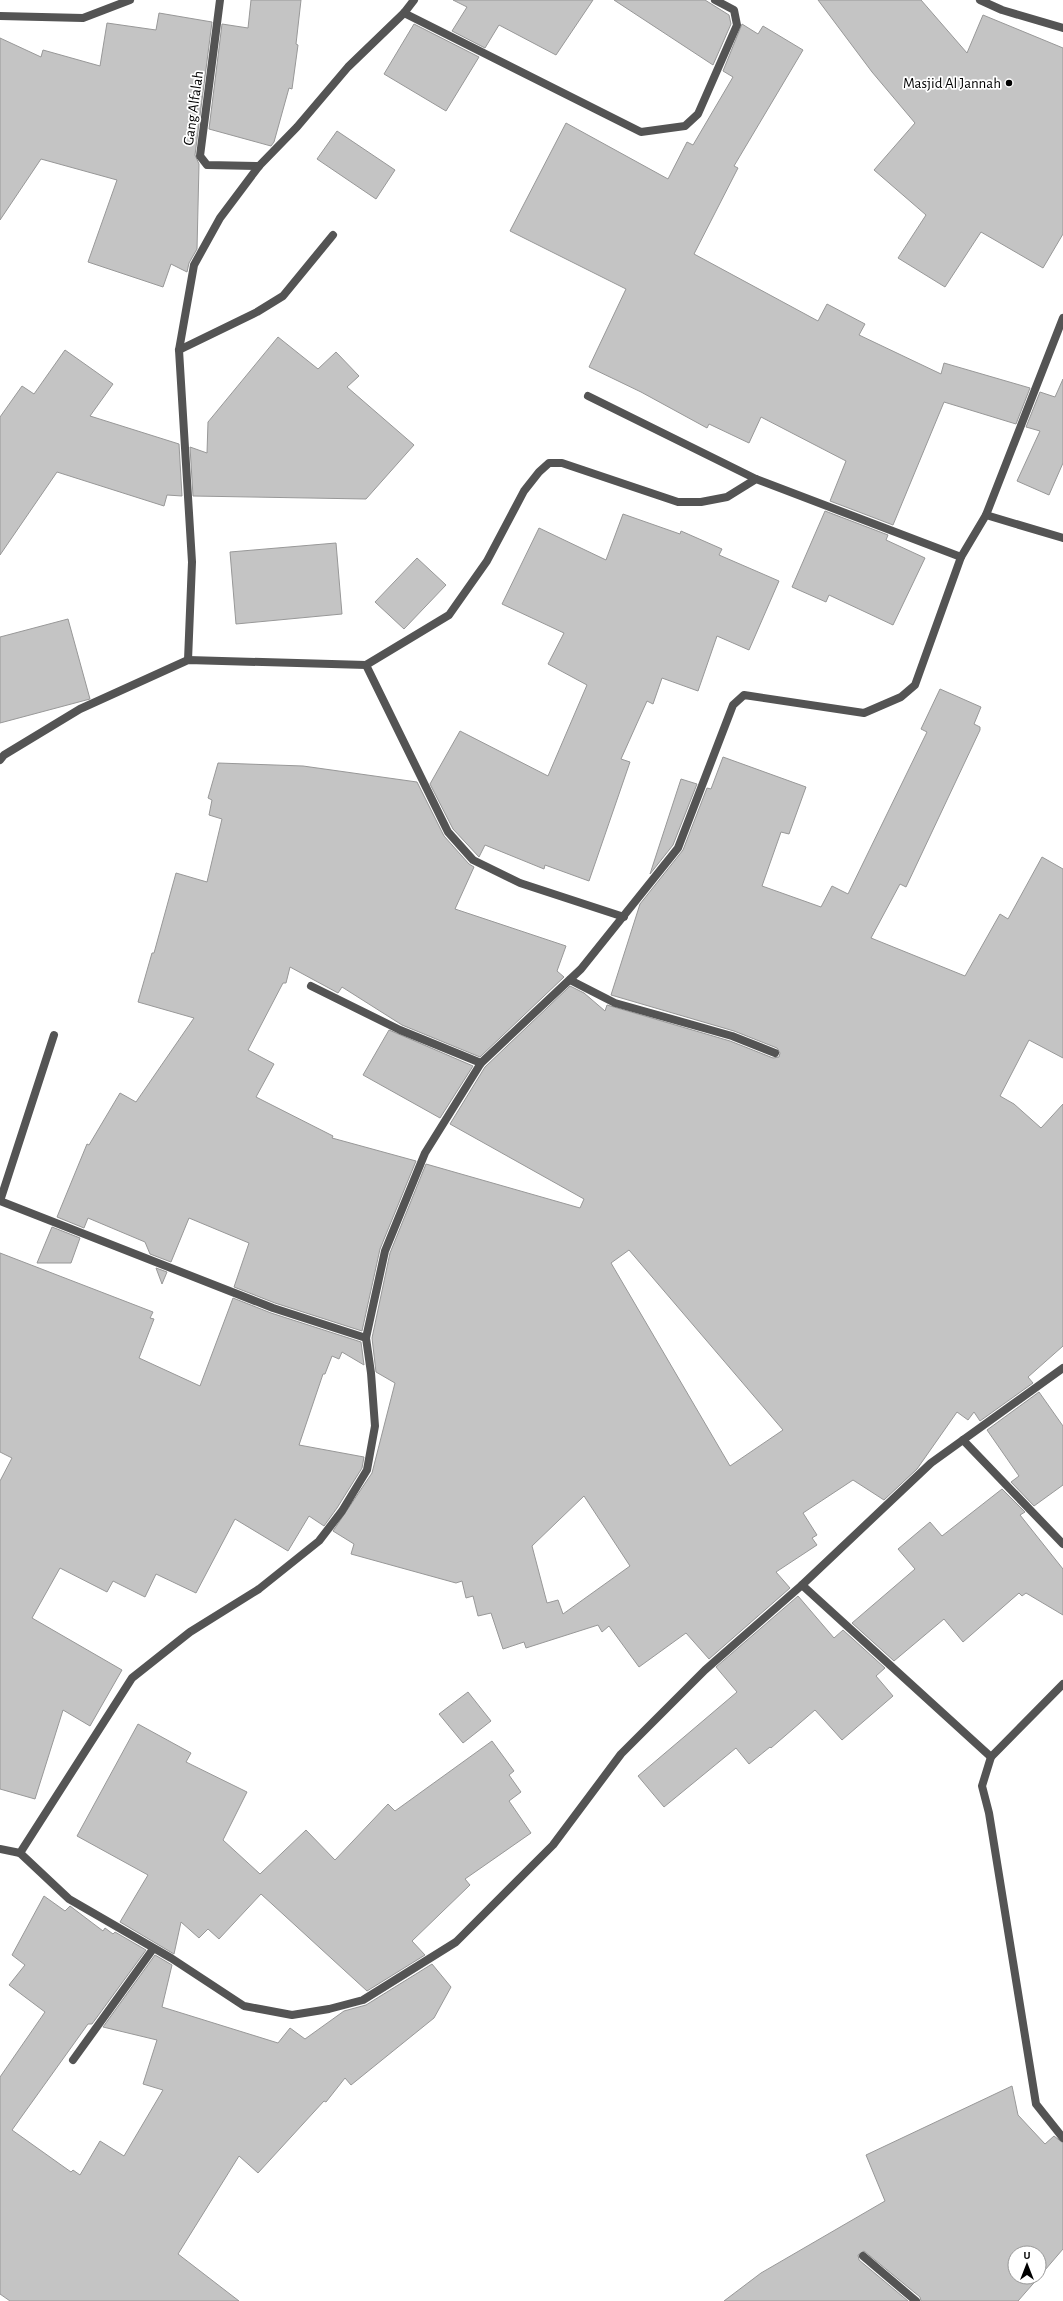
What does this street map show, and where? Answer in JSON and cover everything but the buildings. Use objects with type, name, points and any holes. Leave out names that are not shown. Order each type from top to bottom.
[{"type":"street","points":[[0,16],[83,18],[130,0]]},
{"type":"street","name":"Gang Alfalah","points":[[220,0],[200,156],[207,165],[260,166]]},
{"type":"street","points":[[188,660],[192,562],[179,350],[194,265],[220,218],[260,166],[297,127],[319,98],[348,67],[404,13],[414,0]]},
{"type":"street","points":[[404,13],[641,132],[685,126],[698,114],[737,25],[734,10],[715,0]]},
{"type":"street","points":[[980,0],[1002,10],[1063,28]]},
{"type":"street","points":[[179,350],[257,312],[283,296],[333,235]]},
{"type":"street","points":[[20,1854],[132,1678],[190,1632],[260,1589],[319,1541],[342,1511],[367,1470],[375,1426],[371,1373],[366,1338],[385,1251],[426,1153],[482,1063],[582,969],[678,848],[733,705],[744,695],[864,713],[901,697],[915,685],[961,557],[986,515],[1063,318]]},
{"type":"street","points":[[588,396],[756,479],[961,557]]},
{"type":"street","points":[[0,760],[4,755],[80,709],[188,660],[366,665],[449,615],[487,562],[524,491],[539,472],[549,463],[562,463],[678,502],[701,502],[727,497],[756,479]]},
{"type":"street","points":[[986,515],[1063,538]]},
{"type":"street","points":[[366,665],[448,832],[473,860],[520,883],[624,917]]},
{"type":"street","points":[[570,980],[615,1003],[732,1036],[775,1053]]},
{"type":"street","points":[[311,986],[400,1030],[482,1063]]},
{"type":"street","points":[[54,1035],[0,1201],[273,1308],[366,1338]]},
{"type":"street","points":[[0,1849],[20,1854],[69,1899],[153,1949],[171,1958],[244,2006],[292,2015],[329,2009],[363,2000],[456,1942],[552,1845],[621,1754],[705,1670],[802,1585],[931,1463],[1063,1368]]},
{"type":"street","points":[[963,1440],[1063,1544]]},
{"type":"street","points":[[802,1585],[991,1757]]},
{"type":"street","points":[[1063,1684],[991,1757],[982,1786],[989,1813],[1036,2104],[1063,2138]]},
{"type":"street","points":[[73,2060],[153,1949]]},
{"type":"street","points":[[863,2256],[916,2301]]},
{"type":"place","name":"Masjid Al Jannah","points":[[1009,83]]}]
